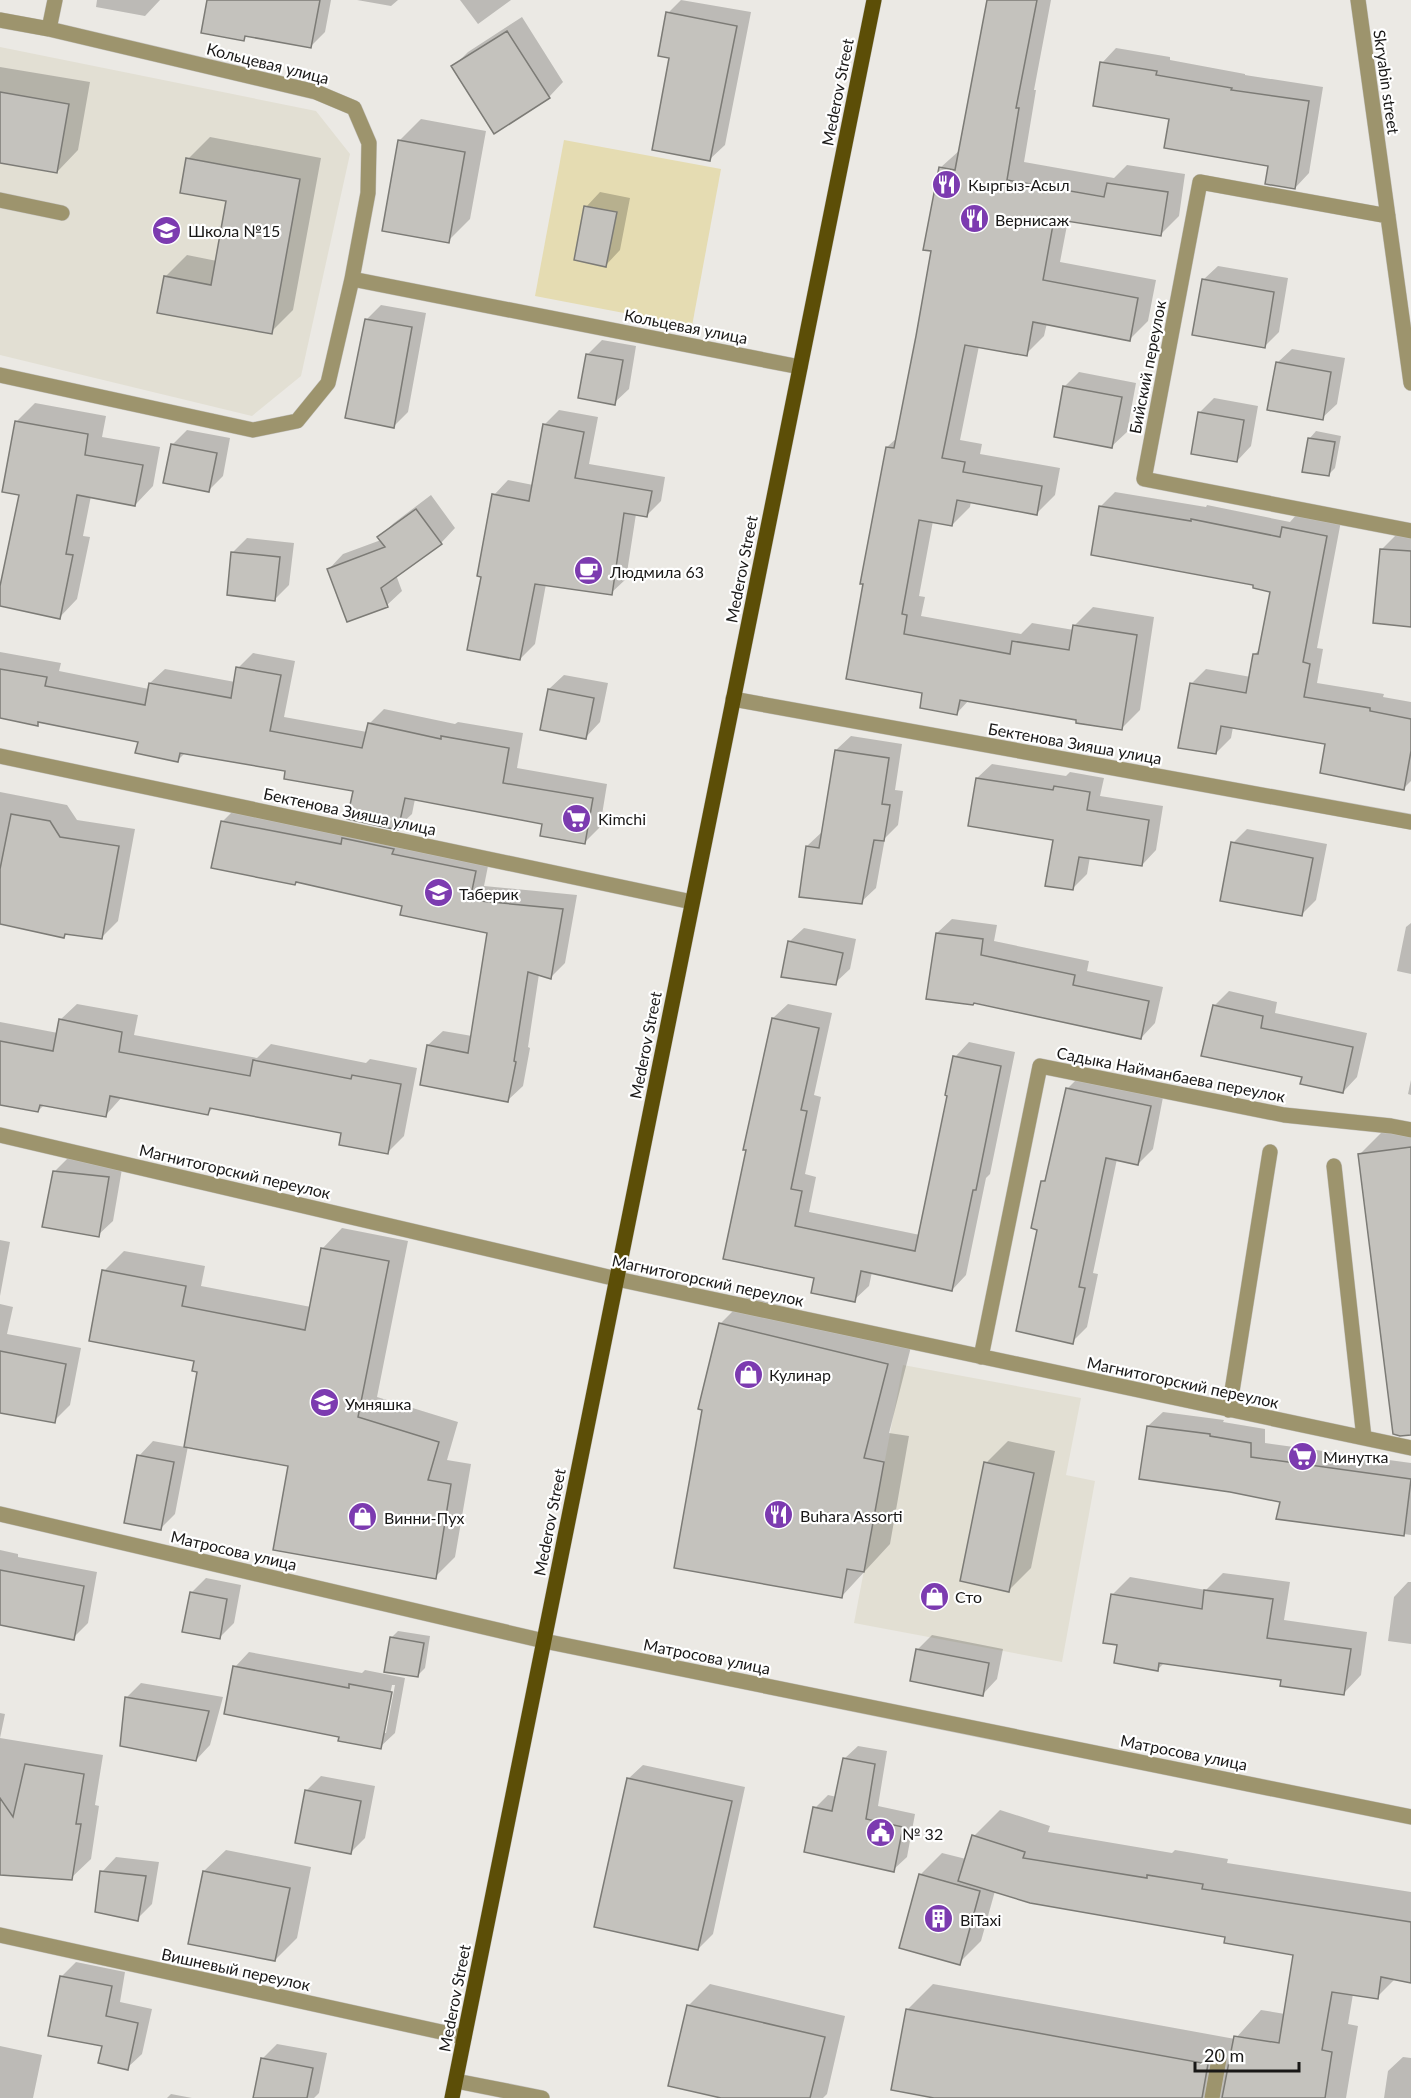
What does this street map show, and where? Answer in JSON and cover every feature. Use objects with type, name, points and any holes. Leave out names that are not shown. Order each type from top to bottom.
[{"type":"main road","name":"Mederov Street","points":[[452,2098],[874,0]]},
{"type":"street","points":[[49,29],[55,0]]},
{"type":"street","name":"Skryabin street","points":[[1358,0],[1411,383]]},
{"type":"street","name":"Кольцевая улица","points":[[0,20],[49,29],[316,92],[354,108],[369,143],[368,192],[352,279],[328,383],[297,421],[253,430],[0,375]]},
{"type":"street","name":"Бийский переулок","points":[[1388,216],[1200,182],[1144,478],[1411,531]]},
{"type":"street","points":[[0,200],[63,213]]},
{"type":"street","name":"Кольцевая улица","points":[[352,279],[800,367]]},
{"type":"street","name":"Бектенова Зияша улица","points":[[733,699],[1411,822]]},
{"type":"street","name":"Бектенова Зияша улица","points":[[0,756],[692,902]]},
{"type":"street","name":"Садыка Найманбаева переулок","points":[[981,1357],[1040,1066],[1284,1115],[1411,1130]]},
{"type":"street","name":"Магнитогорский переулок","points":[[0,1135],[617,1279],[1411,1448]]},
{"type":"street","points":[[1229,1410],[1270,1152]]},
{"type":"street","points":[[1334,1166],[1364,1438]]},
{"type":"street","name":"Матросова улица","points":[[0,1514],[544,1641],[1411,1817]]},
{"type":"street","name":"Вишневый переулок","points":[[0,1935],[464,2037]]},
{"type":"street","points":[[1212,2098],[1219,2059]]},
{"type":"street","points":[[456,2081],[542,2098]]},
{"type":"shaded area","name":"Школа №15","points":[[0,47],[316,111],[350,154],[301,376],[252,416],[0,355]]},
{"type":"shaded area","points":[[564,140],[721,169],[692,326],[535,296]]},
{"type":"shaded area","points":[[903,1365],[1081,1398],[1066,1475],[1095,1481],[1062,1662],[854,1623]]},
{"type":"building","points":[[207,0],[320,0],[311,48],[245,36],[244,41],[201,33]]},
{"type":"building","points":[[987,0],[1037,0],[1016,108],[1019,108],[1007,180],[1104,197],[1107,183],[1168,192],[1161,236],[1054,219],[1043,280],[1138,298],[1130,341],[1033,322],[1027,356],[965,345],[942,458],[965,462],[963,472],[1042,486],[1037,515],[957,500],[952,526],[919,520],[902,614],[907,615],[904,634],[1010,654],[1012,641],[1069,650],[1073,625],[1137,635],[1122,730],[960,700],[957,715],[920,708],[922,693],[846,679],[863,584],[860,584],[886,447],[894,448],[916,336],[931,251],[923,250],[939,167],[955,170]]},
{"type":"building","points":[[666,12],[737,26],[710,161],[652,150],[669,58],[658,56]]},
{"type":"building","points":[[507,31],[550,98],[494,134],[451,66]]},
{"type":"building","points":[[1100,62],[1157,71],[1156,75],[1232,88],[1231,90],[1309,101],[1295,189],[1265,184],[1268,166],[1164,148],[1169,119],[1093,106]]},
{"type":"building","points":[[0,92],[69,104],[57,173],[0,163]]},
{"type":"building","points":[[398,140],[465,152],[449,243],[382,231]]},
{"type":"building","points":[[186,158],[300,179],[272,334],[157,313],[164,276],[211,285],[226,201],[180,193]]},
{"type":"building","points":[[584,206],[617,212],[606,267],[574,260]]},
{"type":"building","points":[[1202,279],[1274,292],[1265,348],[1192,335]]},
{"type":"building","points":[[365,319],[412,327],[394,428],[345,418]]},
{"type":"building","points":[[586,354],[623,360],[615,405],[578,398]]},
{"type":"building","points":[[1276,362],[1331,372],[1323,420],[1267,410]]},
{"type":"building","points":[[1063,386],[1122,397],[1112,448],[1054,437]]},
{"type":"building","points":[[1198,412],[1244,420],[1237,462],[1191,454]]},
{"type":"building","points":[[15,421],[88,434],[85,455],[143,465],[135,506],[77,495],[66,554],[73,555],[60,619],[0,606],[0,586],[19,495],[2,492]]},
{"type":"building","points":[[543,424],[584,432],[575,478],[652,491],[647,517],[624,513],[612,595],[535,584],[520,660],[467,650],[481,577],[477,576],[492,494],[529,501]]},
{"type":"building","points":[[1308,438],[1335,442],[1329,476],[1302,472]]},
{"type":"building","points":[[171,444],[217,453],[209,492],[163,483]]},
{"type":"building","points":[[1099,506],[1191,521],[1191,519],[1280,537],[1282,527],[1327,536],[1303,662],[1310,664],[1304,697],[1370,708],[1370,711],[1411,719],[1411,751],[1404,790],[1320,773],[1325,744],[1221,726],[1216,754],[1178,748],[1190,683],[1246,693],[1253,654],[1258,654],[1270,592],[1253,588],[1253,585],[1091,555]]},
{"type":"building","points":[[416,509],[442,544],[381,588],[388,607],[347,622],[327,569],[385,547],[377,537]]},
{"type":"building","points":[[1380,549],[1411,551],[1411,627],[1373,623]]},
{"type":"building","points":[[231,552],[280,557],[275,601],[227,595]]},
{"type":"building","points":[[236,667],[281,675],[270,731],[362,748],[368,723],[441,739],[441,736],[509,748],[503,783],[593,798],[585,844],[540,836],[542,824],[405,798],[398,830],[347,819],[353,791],[284,779],[285,771],[180,753],[178,762],[135,753],[138,742],[38,722],[38,726],[0,718],[0,669],[47,677],[45,686],[145,705],[149,683],[231,698]]},
{"type":"building","points":[[548,689],[594,698],[586,739],[540,730]]},
{"type":"building","points":[[835,750],[889,758],[882,804],[890,805],[884,841],[874,840],[862,904],[799,897],[806,846],[819,848]]},
{"type":"building","points":[[976,778],[1053,790],[1054,786],[1090,792],[1087,810],[1149,820],[1142,866],[1079,857],[1073,890],[1045,886],[1053,840],[968,826]]},
{"type":"building","points":[[11,814],[50,821],[60,837],[119,846],[102,939],[65,934],[64,938],[0,924],[0,869]]},
{"type":"building","points":[[221,821],[341,844],[342,838],[394,849],[392,854],[476,871],[470,900],[563,909],[551,979],[528,972],[514,1061],[516,1062],[508,1102],[420,1085],[427,1045],[468,1053],[487,933],[400,915],[402,906],[296,882],[295,885],[211,868]]},
{"type":"building","points":[[1231,842],[1313,858],[1302,916],[1220,901]]},
{"type":"building","points":[[936,933],[983,939],[981,955],[1075,975],[1073,985],[1149,1001],[1141,1039],[974,1003],[973,1005],[926,999]]},
{"type":"building","points":[[788,941],[843,953],[836,985],[781,977]]},
{"type":"building","points":[[1213,1005],[1263,1016],[1261,1028],[1353,1047],[1343,1093],[1300,1084],[1302,1077],[1201,1056]]},
{"type":"building","points":[[772,1018],[819,1028],[801,1110],[807,1111],[791,1189],[802,1191],[795,1226],[915,1251],[953,1056],[1001,1066],[976,1190],[973,1190],[952,1291],[861,1271],[855,1302],[811,1293],[814,1278],[723,1259],[746,1150],[743,1150]]},
{"type":"building","points":[[59,1019],[122,1032],[119,1052],[250,1076],[253,1060],[351,1079],[352,1075],[401,1084],[388,1154],[339,1145],[341,1133],[210,1108],[208,1115],[110,1096],[106,1117],[40,1105],[38,1112],[0,1105],[0,1041],[53,1051]]},
{"type":"building","points":[[1066,1088],[1151,1106],[1138,1165],[1106,1158],[1079,1287],[1085,1288],[1073,1344],[1016,1331],[1037,1230],[1031,1228],[1041,1181],[1045,1181]]},
{"type":"building","points":[[1411,1147],[1411,1435],[1400,1436],[1393,1434],[1358,1154]]},
{"type":"building","points":[[53,1171],[109,1177],[99,1237],[42,1227]]},
{"type":"building","points":[[321,1248],[389,1261],[358,1417],[439,1442],[428,1480],[451,1484],[436,1579],[273,1550],[288,1466],[184,1447],[197,1372],[192,1371],[194,1361],[89,1341],[102,1270],[186,1286],[182,1306],[305,1330]]},
{"type":"building","points":[[719,1323],[888,1364],[864,1458],[884,1462],[864,1572],[847,1569],[842,1598],[674,1568],[702,1410],[698,1409]]},
{"type":"building","points":[[0,1351],[66,1364],[55,1423],[0,1413]]},
{"type":"building","points":[[1147,1426],[1210,1434],[1210,1436],[1251,1443],[1251,1457],[1411,1479],[1404,1536],[1276,1519],[1280,1502],[1230,1492],[1139,1479]]},
{"type":"building","points":[[137,1455],[174,1462],[161,1530],[124,1523]]},
{"type":"building","points":[[984,1462],[1034,1473],[1009,1592],[960,1581]]},
{"type":"building","points":[[0,1570],[84,1586],[74,1640],[0,1625]]},
{"type":"building","points":[[1204,1590],[1273,1599],[1267,1638],[1351,1649],[1344,1695],[1280,1686],[1281,1680],[1159,1663],[1158,1671],[1114,1663],[1117,1645],[1103,1643],[1111,1594],[1202,1609]]},
{"type":"building","points":[[190,1592],[227,1599],[220,1639],[182,1632]]},
{"type":"building","points":[[390,1637],[424,1643],[418,1677],[384,1672]]},
{"type":"building","points":[[916,1649],[989,1663],[983,1696],[910,1681]]},
{"type":"building","points":[[233,1666],[349,1688],[349,1684],[392,1692],[381,1749],[338,1741],[339,1737],[224,1714]]},
{"type":"building","points":[[125,1697],[209,1711],[196,1761],[120,1746]]},
{"type":"building","points":[[843,1758],[875,1764],[866,1819],[903,1827],[894,1872],[804,1852],[813,1807],[832,1811]]},
{"type":"building","points":[[25,1764],[84,1774],[76,1824],[81,1824],[72,1880],[0,1875],[0,1798],[13,1817]]},
{"type":"building","points":[[627,1778],[732,1801],[698,1950],[594,1927]]},
{"type":"building","points":[[305,1790],[361,1801],[351,1854],[295,1843]]},
{"type":"building","points":[[972,1835],[1025,1852],[1023,1858],[1147,1878],[1147,1875],[1203,1884],[1202,1889],[1411,1922],[1411,1983],[1381,1977],[1378,1999],[1332,1992],[1322,2050],[1332,2052],[1325,2098],[1222,2098],[1234,2036],[1279,2043],[1293,1955],[1224,1943],[1225,1937],[1030,1903],[958,1881]]},
{"type":"building","points":[[100,1871],[146,1876],[138,1921],[95,1912]]},
{"type":"building","points":[[203,1871],[290,1888],[275,1961],[188,1944]]},
{"type":"building","name":"BiTaxi","points":[[919,1874],[980,1891],[960,1965],[899,1948]]},
{"type":"building","points":[[60,1976],[112,1986],[106,2016],[138,2023],[128,2070],[98,2063],[102,2046],[48,2036]]},
{"type":"building","points":[[687,2005],[825,2037],[810,2098],[721,2098],[668,2086]]},
{"type":"building","points":[[906,2009],[1208,2064],[1202,2098],[934,2098],[891,2090]]},
{"type":"building","points":[[261,2058],[313,2068],[307,2098],[253,2098]]},
{"type":"place","name":"Кыргыз-Асыл","points":[[947,184]]},
{"type":"place","name":"Вернисаж","points":[[974,219]]},
{"type":"place","name":"Школа №15","points":[[167,230]]},
{"type":"place","name":"Людмила 63","points":[[589,571]]},
{"type":"place","name":"Kimchi","points":[[577,818]]},
{"type":"place","name":"Таберик","points":[[438,893]]},
{"type":"place","name":"Кулинар","points":[[748,1374]]},
{"type":"place","name":"Умняшка","points":[[324,1403]]},
{"type":"place","name":"Минутка","points":[[1302,1456]]},
{"type":"place","name":"Buhara Assorti","points":[[779,1515]]},
{"type":"place","name":"Винни-Пух","points":[[363,1517]]},
{"type":"place","name":"Сто","points":[[934,1596]]},
{"type":"place","name":"№ 32","points":[[881,1833]]},
{"type":"place","name":"BiTaxi","points":[[939,1919]]}]
